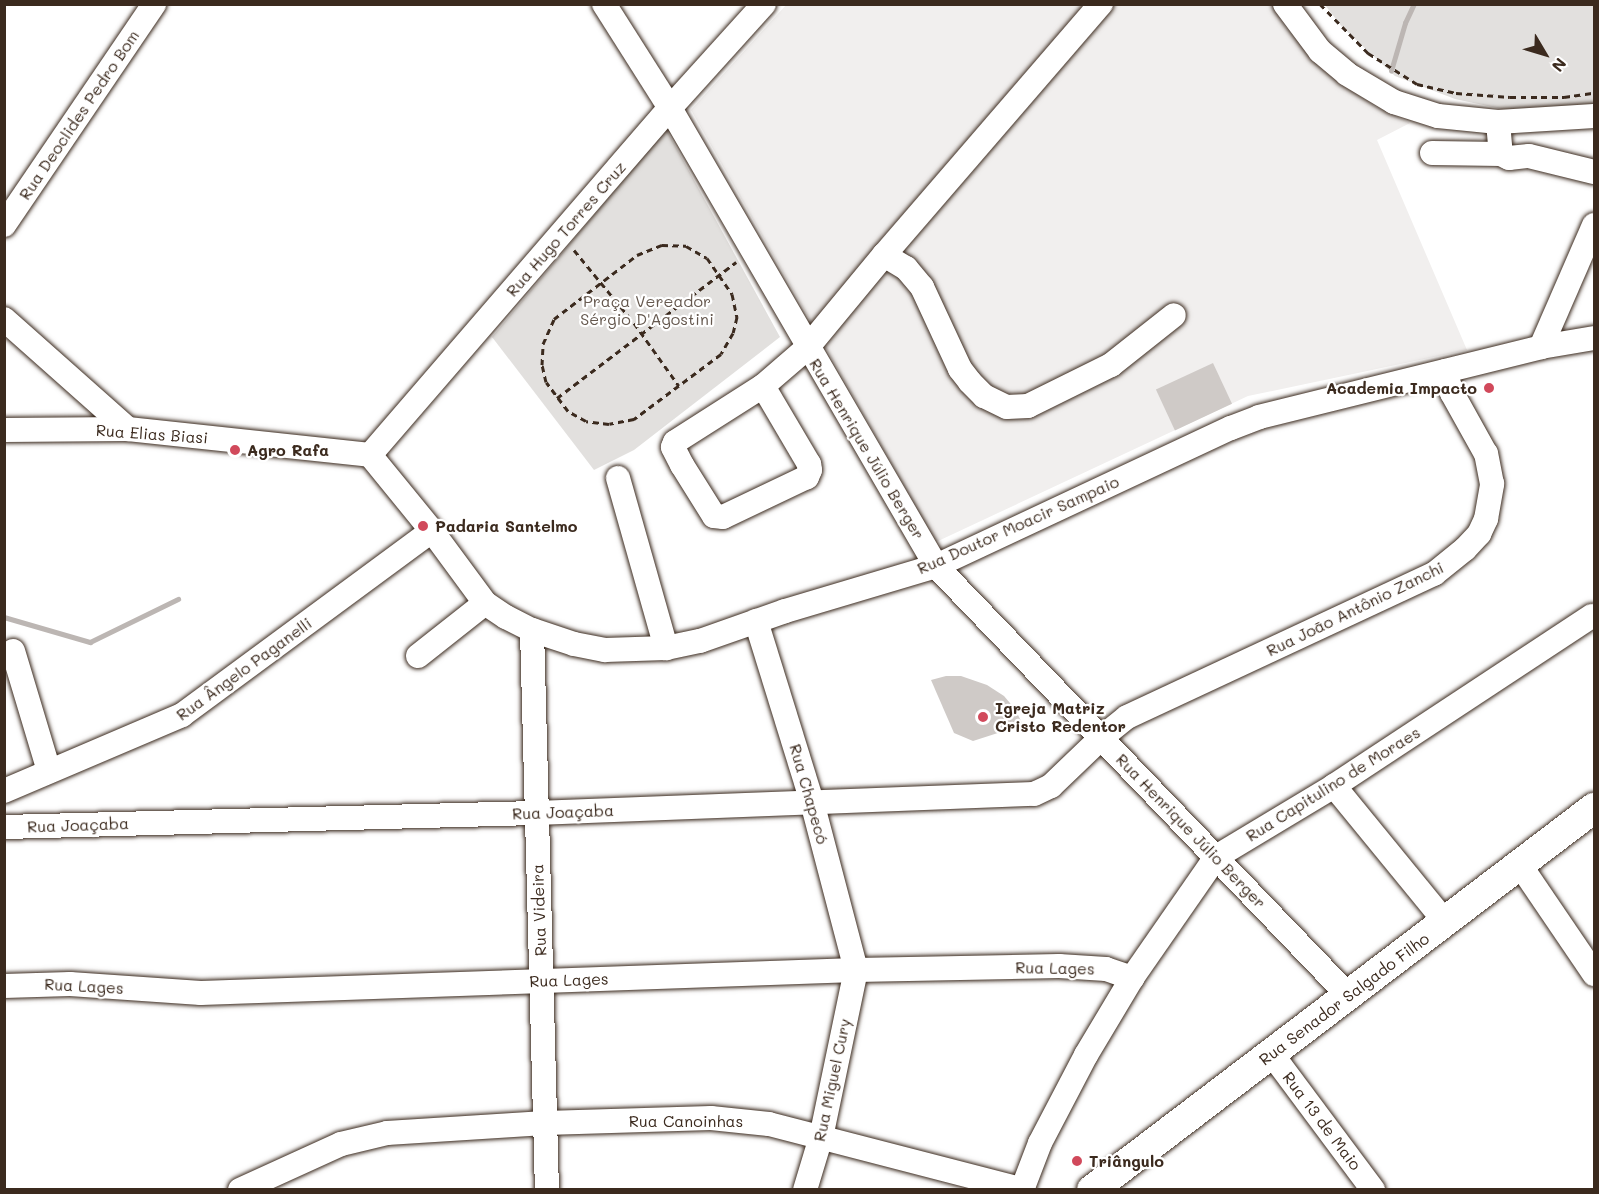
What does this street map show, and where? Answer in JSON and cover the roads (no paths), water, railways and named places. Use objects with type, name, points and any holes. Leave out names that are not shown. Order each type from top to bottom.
[{"type":"main road","name":"Rua Senador Salgado Filho","points":[[1092,1190],[1446,923],[1594,808]]},
{"type":"street","name":"Rua Deoclides Pedro Bom","points":[[4,225],[154,4]]},
{"type":"street","name":"Rua Henrique Júlio Berger","points":[[604,4],[670,108],[807,348],[936,566],[1349,996]]},
{"type":"street","name":"Rua Hugo Torres Cruz","points":[[370,455],[670,108],[764,4]]},
{"type":"street","points":[[763,386],[809,464],[810,470],[807,477],[723,517],[714,516],[682,465],[673,447],[675,442],[763,386],[807,348],[884,255],[1101,4]]},
{"type":"street","points":[[1286,4],[1320,51],[1347,74],[1394,102],[1437,116],[1498,122],[1594,116]]},
{"type":"street","points":[[1498,122],[1501,154]]},
{"type":"street","points":[[1432,153],[1501,154],[1509,158],[1529,156],[1594,172]]},
{"type":"street","points":[[1541,347],[1594,225]]},
{"type":"street","points":[[884,255],[906,268],[922,288],[960,369],[970,382],[984,396],[1007,407],[1028,406],[1111,365],[1174,315]]},
{"type":"street","points":[[4,319],[128,429]]},
{"type":"street","name":"Rua Doutor Moacir Sampaio","points":[[370,455],[432,531],[485,603],[532,630],[574,644],[605,650],[666,648],[700,641],[756,621],[936,566],[1231,428],[1281,411],[1541,347],[1594,338]]},
{"type":"street","name":"Rua João Antônio Zanchi","points":[[1101,738],[1137,712],[1434,574],[1466,549],[1479,534],[1486,519],[1492,484],[1486,454],[1452,393],[1445,371]]},
{"type":"street","name":"Rua Elias Biasi","points":[[4,430],[128,429],[370,455]]},
{"type":"street","points":[[618,478],[666,648]]},
{"type":"street","name":"Rua Ângelo Paganelli","points":[[4,791],[182,715],[432,531]]},
{"type":"street","points":[[418,656],[485,603]]},
{"type":"street","name":"Rua Capitulino de Moraes","points":[[1023,1189],[1058,1105],[1132,978],[1216,857],[1334,786],[1592,616]]},
{"type":"street","name":"Rua Chapecó","points":[[756,621],[812,802],[856,969]]},
{"type":"street","name":"Rua Videira","points":[[532,630],[547,1190]]},
{"type":"street","points":[[13,651],[49,771]]},
{"type":"street","name":"Rua Joaçaba","points":[[4,827],[536,813],[1035,794],[1051,786],[1101,738]]},
{"type":"street","points":[[1334,786],[1446,923]]},
{"type":"street","points":[[1520,865],[1594,974]]},
{"type":"street","name":"Rua Lages","points":[[4,986],[70,984],[201,993],[856,969],[1085,966],[1132,978]]},
{"type":"street","name":"Rua Miguel Cury","points":[[805,1190],[821,1137],[856,969]]},
{"type":"street","name":"Rua 13 de Maio","points":[[1271,1053],[1374,1190]]},
{"type":"street","name":"Rua Canoinhas","points":[[240,1190],[341,1144],[363,1137],[405,1131],[545,1123],[732,1119],[769,1124],[1023,1189]]},
{"type":"waterway","points":[[1391,71],[1405,23],[1414,4]]},
{"type":"waterway","points":[[4,617],[90,642],[178,599]]},
{"type":"place","name":"Academia Impacto","points":[[1489,388]]},
{"type":"place","name":"Agro Rafa","points":[[235,450]]},
{"type":"place","name":"Padaria Santelmo","points":[[423,526]]},
{"type":"place","name":"Igreja Matriz Cristo Redentor","points":[[983,717]]},
{"type":"place","name":"Triângulo","points":[[1077,1161]]},
{"type":"park label","name":"Praça Vereador Sérgio D'Agostini","points":[[647,310]]}]
